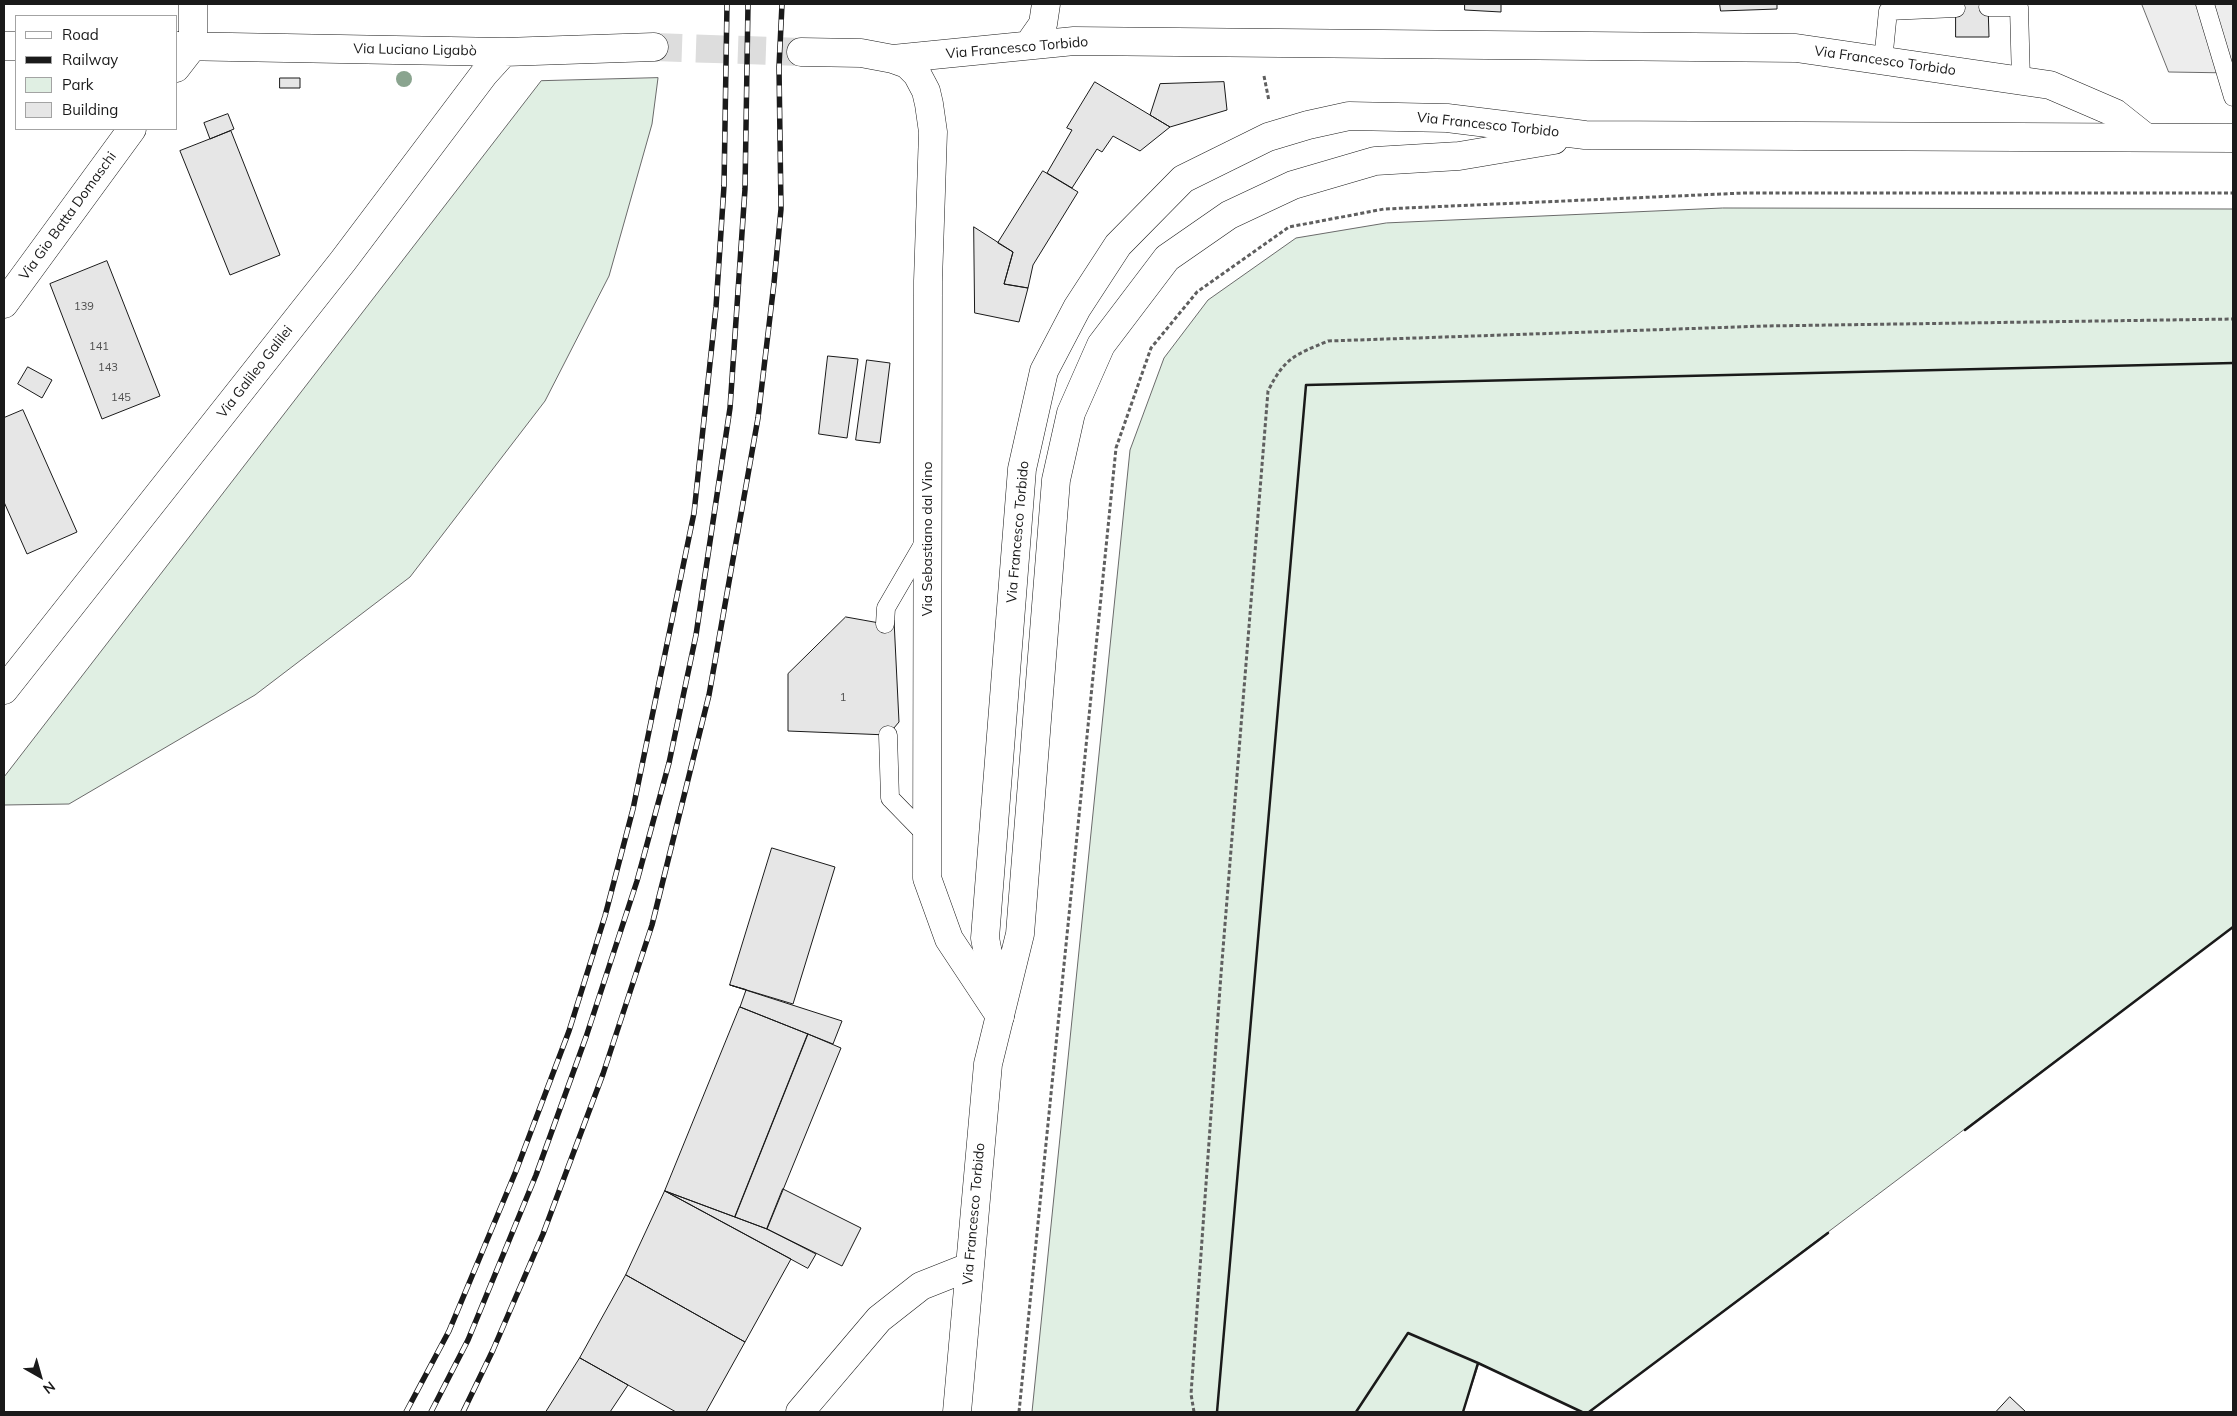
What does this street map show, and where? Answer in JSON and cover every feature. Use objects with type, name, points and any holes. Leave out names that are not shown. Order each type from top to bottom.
[{"type":"street","points":[[178,62],[184,46],[193,4]]},
{"type":"street","points":[[1029,44],[1043,24],[1046,4]]},
{"type":"street","name":"Via Francesco Torbido","points":[[893,59],[1074,41],[1796,48],[2050,85],[2115,113],[2144,136]]},
{"type":"street","name":"Via Luciano Ligabò","points":[[184,46],[504,52],[654,47]]},
{"type":"street","name":"Via Galileo Galilei","points":[[4,690],[337,268],[484,74],[504,52]]},
{"type":"street","points":[[801,52],[860,53],[893,59]]},
{"type":"street","name":"Via Sebastiano dal Vino","points":[[893,59],[907,64],[917,74],[926,91],[933,132],[928,281],[927,878],[949,939],[1000,1016]]},
{"type":"street","name":"Via Francesco Torbido","points":[[1000,1016],[985,938],[1022,469],[1044,372],[1077,308],[1118,245],[1183,180],[1268,137],[1308,125],[1349,116],[1447,118],[1585,135],[2144,136],[2233,138]]},
{"type":"street","name":"Via Gio Batta Domaschi","points":[[4,304],[131,130]]},
{"type":"street","name":"Via Francesco Torbido","points":[[957,1412],[988,1064],[1020,934],[1056,480],[1071,413],[1100,345],[1167,258],[1229,215],[1293,185],[1375,161],[1459,156],[1585,135]]},
{"type":"street","points":[[800,1412],[879,1319],[921,1286],[969,1267]]},
{"type":"lane","points":[[2205,4],[2233,97]]},
{"type":"lane","points":[[1988,7],[2019,7],[2021,81]]},
{"type":"lane","points":[[1884,61],[1888,10],[1956,8]]},
{"type":"lane","points":[[885,624],[886,608],[928,537]]},
{"type":"lane","points":[[888,735],[890,798],[927,836]]},
{"type":"path","points":[[1264,72],[1264,82],[1270,107]]},
{"type":"path","points":[[1019,1412],[1116,448],[1151,348],[1197,292],[1288,227],[1384,209],[1744,193],[2233,193]]},
{"type":"path","points":[[1194,1412],[1191,1394],[1192,1375],[1266,410],[1268,391],[1279,370],[1296,355],[1328,341],[1764,326],[2233,319]]},
{"type":"green space","points":[[658,78],[652,124],[609,276],[545,401],[410,577],[255,695],[69,804],[4,805],[4,777],[541,81]]},
{"type":"green space","points":[[1723,208],[2233,209],[2233,927],[1589,1412],[1582,1412],[1479,1363],[1463,1412],[1032,1412],[1130,450],[1164,358],[1208,300],[1296,238],[1386,223]]},
{"type":"shaded area","points":[[2142,4],[2233,4],[2233,73],[2169,72]]},
{"type":"building","points":[[1465,4],[1501,4],[1501,12],[1465,10]]},
{"type":"building","points":[[1720,4],[1777,4],[1777,9],[1721,11]]},
{"type":"building","points":[[1956,4],[1988,4],[1989,37],[1956,37]]},
{"type":"building","points":[[280,78],[300,78],[300,88],[280,88]]},
{"type":"building","points":[[1095,82],[1170,127],[1140,151],[1113,136],[1102,152],[1097,149],[1072,188],[1047,173],[1072,130],[1067,128]]},
{"type":"building","points":[[1224,82],[1227,110],[1170,127],[1150,115],[1160,84]]},
{"type":"building","points":[[228,114],[234,129],[210,139],[204,123]]},
{"type":"building","points":[[231,131],[280,255],[230,275],[180,151]]},
{"type":"building","points":[[1043,171],[1078,192],[1033,265],[1028,288],[1004,284],[1013,252],[998,243]]},
{"type":"building","points":[[974,227],[1013,252],[1004,284],[1028,288],[1019,322],[975,313]]},
{"type":"building","points":[[107,261],[160,396],[102,419],[50,284]]},
{"type":"building","points":[[828,356],[858,359],[847,438],[819,434]]},
{"type":"building","points":[[867,360],[890,363],[880,443],[856,440]]},
{"type":"building","points":[[28,367],[52,380],[42,398],[18,384]]},
{"type":"building","points":[[23,410],[77,532],[27,554],[4,502],[4,418]]},
{"type":"building","points":[[846,617],[885,624],[894,620],[899,722],[888,735],[788,731],[788,674]]},
{"type":"building","points":[[772,848],[835,867],[793,1004],[730,985]]},
{"type":"building","points":[[746,990],[842,1021],[833,1044],[740,1007]]},
{"type":"building","points":[[740,1007],[808,1034],[735,1217],[665,1191]]},
{"type":"building","points":[[808,1034],[841,1048],[767,1229],[735,1217]]},
{"type":"building","points":[[783,1189],[861,1228],[842,1266],[767,1229]]},
{"type":"building","points":[[665,1191],[767,1229],[816,1254],[808,1268]]},
{"type":"building","points":[[665,1191],[791,1259],[745,1342],[626,1275]]},
{"type":"building","points":[[626,1275],[745,1342],[706,1412],[676,1412],[580,1358]]},
{"type":"building","points":[[580,1358],[628,1385],[610,1412],[546,1412]]},
{"type":"building","points":[[2010,1397],[2026,1412],[1996,1412]]},
{"type":"tunnel","points":[[654,47],[801,52]]},
{"type":"railway","points":[[406,1412],[449,1331],[516,1171],[569,1031],[605,916],[633,809],[694,513],[716,307],[724,186],[727,4]]},
{"type":"railway","points":[[431,1412],[468,1340],[536,1175],[586,1037],[637,881],[669,763],[696,635],[730,408],[745,189],[748,4]]},
{"type":"railway","points":[[463,1412],[493,1350],[543,1234],[603,1074],[652,925],[709,695],[758,418],[774,283],[781,209],[779,67],[782,4]]},
{"type":"wall","points":[[1217,1412],[1306,385],[2233,363]]},
{"type":"wall","points":[[1965,1130],[2233,927]]},
{"type":"wall","points":[[1589,1412],[1828,1233]]},
{"type":"wall","points":[[1356,1412],[1408,1333],[1478,1363],[1463,1412]]},
{"type":"wall","points":[[1478,1363],[1582,1412]]}]
